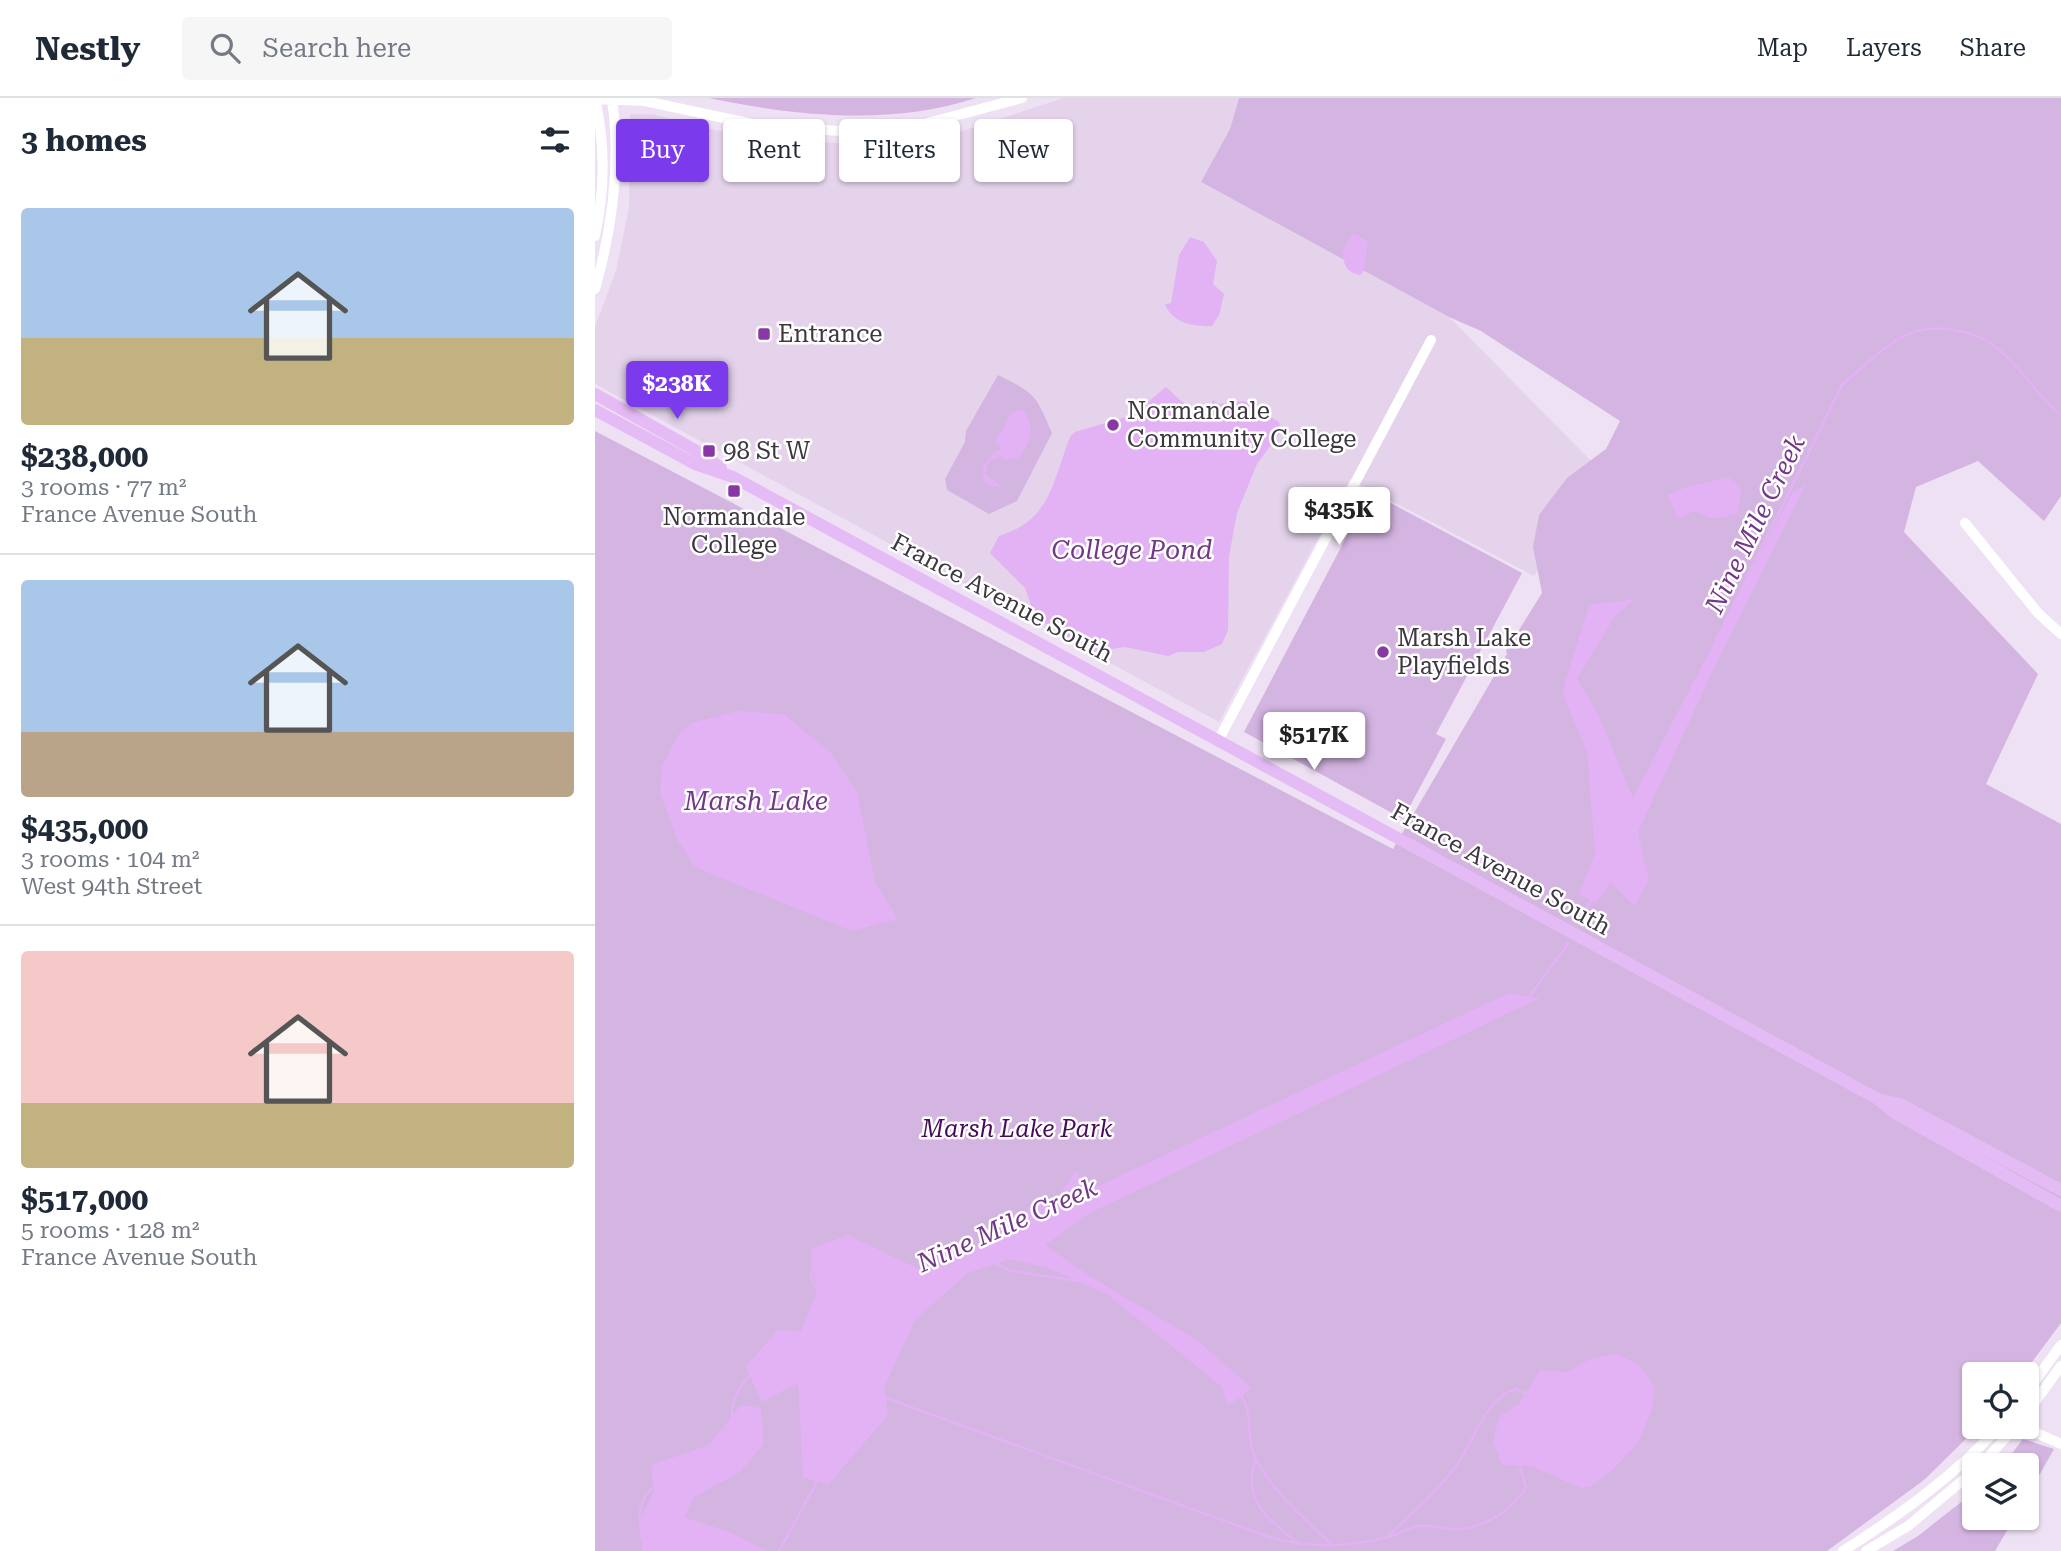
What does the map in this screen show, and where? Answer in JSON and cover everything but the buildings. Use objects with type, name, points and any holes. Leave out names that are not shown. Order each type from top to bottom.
[{"type":"main road","name":"France Avenue South","points":[[597,394],[702,454],[733,477],[1219,738],[1878,1099],[1895,1113],[2061,1206]]},
{"type":"main road","name":"France Avenue South","points":[[595,411],[695,464],[733,477]]},
{"type":"main road","name":"France Avenue South","points":[[1878,1099],[1900,1104],[2061,1190]]},
{"type":"street","points":[[595,236],[602,186],[595,99],[645,101],[762,126],[841,131],[920,125],[1022,98]]},
{"type":"street","points":[[595,289],[610,234],[615,184],[613,100]]},
{"type":"street","points":[[1219,738],[1431,340]]},
{"type":"street","points":[[1965,523],[2038,613],[2061,634]]},
{"type":"street","points":[[2039,1375],[2061,1345]]},
{"type":"street","points":[[2039,1396],[2061,1366]]},
{"type":"street","points":[[2039,1435],[2061,1444]]},
{"type":"street","points":[[1843,1551],[1925,1497],[1969,1460],[1988,1439]]},
{"type":"street","points":[[1993,1453],[2006,1439]]},
{"type":"street","points":[[1866,1551],[1908,1525],[1962,1481]]},
{"type":"shaded area","name":"Normandale Community College","points":[[1064,98],[1239,98],[1230,129],[1202,183],[1449,317],[1596,466],[1534,576],[1350,479],[1219,722],[595,384],[595,327],[616,271],[629,207],[629,182],[709,182],[709,129],[723,131],[723,182],[825,182],[825,143],[839,143],[839,182],[960,182],[960,132],[974,127],[974,182],[1073,182],[1073,119],[999,119]]},
{"type":"shaded area","name":"Normandale Community College","points":[[630,114],[653,114],[671,119],[630,119]]},
{"type":"green space","points":[[709,98],[976,98],[911,112],[843,115],[775,110]]},
{"type":"green space","name":"Marsh Lake Park","points":[[1239,98],[2061,98],[2061,496],[2044,521],[1978,461],[1916,487],[1904,532],[2038,674],[1986,784],[2061,824],[2061,1323],[2032,1362],[1962,1362],[1962,1439],[1966,1439],[1924,1480],[1827,1551],[595,1551],[595,431],[1393,849],[1542,593],[1533,547],[1539,515],[1567,478],[1606,449],[1620,421],[1481,331],[1449,317],[1201,182],[1230,129]]},
{"type":"green space","points":[[998,375],[1033,396],[1052,433],[1017,501],[989,514],[947,490],[945,479],[965,442],[966,431]]},
{"type":"green space","name":"Marsh Lake Playfields","points":[[1370,492],[1522,573],[1436,734],[1446,739],[1403,819],[1244,732]]},
{"type":"green space","points":[[2023,1439],[2054,1449],[2039,1476],[2039,1453],[2012,1453]]},
{"type":"green space","points":[[1962,1501],[1962,1530],[2007,1530],[1995,1551],[1893,1551],[1918,1536]]},
{"type":"water","points":[[1354,233],[1368,242],[1364,271],[1360,275],[1346,267],[1342,250]]},
{"type":"water","points":[[1190,237],[1204,242],[1217,261],[1213,284],[1224,294],[1219,315],[1212,326],[1184,323],[1173,316],[1165,304],[1171,303],[1179,255]]},
{"type":"water","name":"College Pond","points":[[1166,387],[1194,413],[1209,413],[1213,400],[1218,404],[1245,401],[1279,422],[1281,431],[1257,464],[1237,513],[1229,556],[1228,630],[1222,644],[1204,652],[1178,652],[1168,656],[1125,647],[1092,652],[1035,617],[1025,588],[990,553],[999,536],[1016,529],[1040,510],[1053,484],[1070,437],[1075,432],[1132,415]]},
{"type":"water","points":[[1017,410],[1024,411],[1028,419],[1031,431],[1029,441],[1019,459],[1005,460],[1000,456],[989,462],[985,474],[1004,488],[985,484],[982,468],[993,452],[1002,448],[995,441],[1009,415]]},
{"type":"water","points":[[1729,477],[1742,489],[1737,514],[1713,519],[1694,511],[1678,519],[1667,495],[1689,486]]},
{"type":"water","points":[[1806,484],[1718,660],[1638,832],[1649,880],[1635,906],[1611,883],[1596,903],[1579,894],[1595,853],[1587,752],[1562,692],[1589,605],[1635,599],[1616,615],[1577,679],[1598,714],[1633,798],[1792,493]]},
{"type":"water","name":"Marsh Lake","points":[[738,711],[784,714],[830,752],[857,791],[875,881],[898,919],[852,931],[695,867],[678,841],[660,793],[662,766],[679,734],[691,723]]},
{"type":"water","points":[[1509,993],[1540,998],[1092,1212],[1045,1245],[1091,1277],[1197,1340],[1252,1388],[1228,1406],[1221,1386],[1108,1295],[1048,1268],[1010,1259],[968,1273],[915,1320],[884,1388],[888,1415],[828,1485],[803,1477],[798,1383],[761,1402],[746,1366],[778,1330],[801,1331],[817,1292],[810,1249],[848,1235],[925,1272],[1021,1224],[1033,1200],[1051,1208],[1076,1170],[1090,1190]]},
{"type":"water","points":[[1616,1353],[1640,1366],[1655,1387],[1653,1407],[1638,1443],[1614,1468],[1590,1487],[1581,1488],[1532,1466],[1502,1465],[1493,1442],[1498,1421],[1501,1415],[1519,1404],[1540,1370],[1567,1372],[1590,1359]]},
{"type":"water","points":[[741,1405],[761,1408],[764,1444],[740,1472],[694,1497],[684,1517],[730,1532],[767,1551],[642,1551],[641,1517],[654,1492],[651,1465],[709,1445]]},
{"type":"waterway","name":"Nine Mile Creek","points":[[1715,642],[1842,385],[1893,343],[1911,333],[1933,329],[1957,330],[1979,337],[2007,357],[2061,415]]},
{"type":"waterway","name":"Nine Mile Creek","points":[[1581,921],[1592,897]]},
{"type":"waterway","name":"Nine Mile Creek","points":[[1528,998],[1568,944]]},
{"type":"waterway","name":"Nine Mile Creek","points":[[813,1260],[811,1278],[818,1293]]},
{"type":"waterway","points":[[993,1262],[1011,1271],[1078,1281]]},
{"type":"waterway","name":"Nine Mile Creek","points":[[731,1421],[736,1395],[751,1375]]},
{"type":"waterway","points":[[1389,1535],[1453,1470],[1483,1418],[1497,1400],[1516,1389],[1525,1393]]},
{"type":"waterway","points":[[1240,1394],[1249,1417],[1252,1449],[1262,1469],[1289,1504],[1331,1544]]},
{"type":"waterway","points":[[883,1397],[1272,1538],[1300,1543],[1357,1543],[1389,1537],[1421,1526],[1453,1529],[1479,1525],[1505,1511],[1526,1488],[1520,1466]]},
{"type":"waterway","points":[[1256,1459],[1252,1474],[1255,1498],[1268,1517],[1299,1544]]},
{"type":"waterway","points":[[779,1551],[818,1480]]},
{"type":"waterway","name":"Nine Mile Creek","points":[[642,1539],[640,1509],[645,1496],[656,1485]]},
{"type":"place","name":"Entrance","points":[[764,334]]},
{"type":"place","name":"Normandale Community College","points":[[1113,425]]},
{"type":"place","name":"98 St W","points":[[709,451]]},
{"type":"place","name":"Normandale College","points":[[734,491]]},
{"type":"place","name":"Marsh Lake Playfields","points":[[1383,652]]}]
